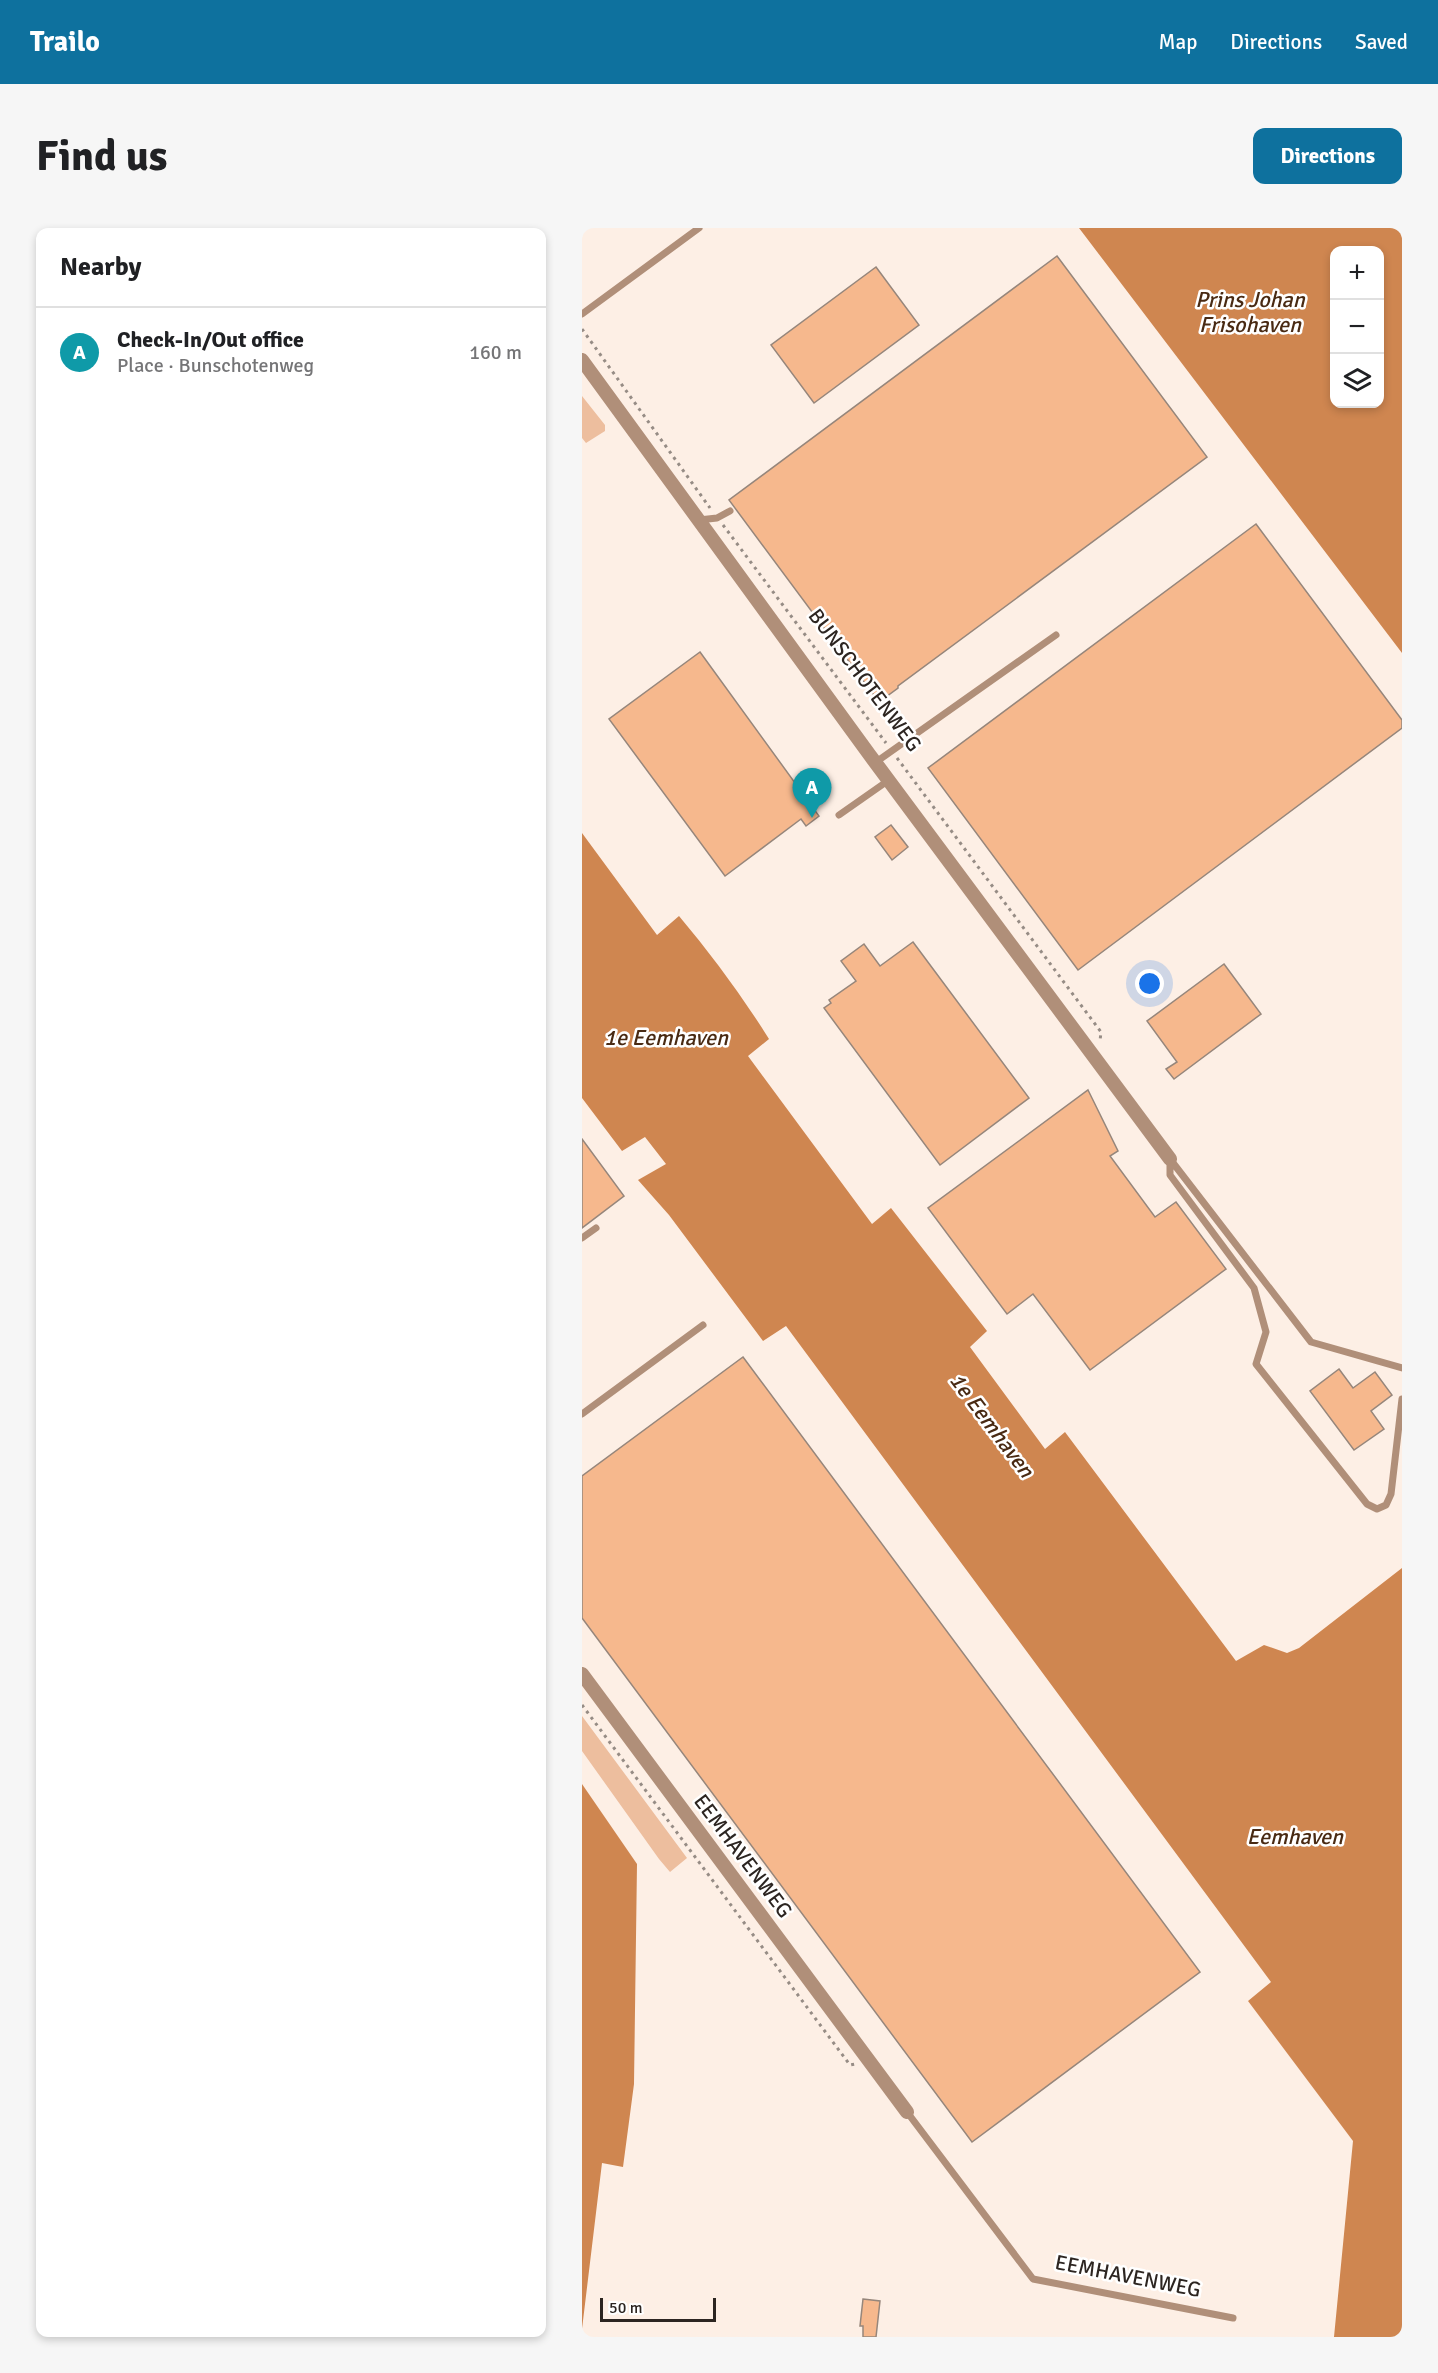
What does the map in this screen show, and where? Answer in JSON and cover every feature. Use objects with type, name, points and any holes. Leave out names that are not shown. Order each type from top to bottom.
[{"type":"street","name":"BUNSCHOTENWEG","points":[[582,360],[1170,1160]]},
{"type":"street","name":"EEMHAVENWEG","points":[[582,1674],[907,2112]]},
{"type":"lane","points":[[582,314],[699,228]]},
{"type":"lane","points":[[699,520],[717,518],[730,511]]},
{"type":"lane","points":[[876,762],[1056,635]]},
{"type":"lane","points":[[840,815],[889,780]]},
{"type":"lane","points":[[1170,1160],[1311,1342],[1402,1368]]},
{"type":"lane","points":[[1170,1160],[1170,1174],[1254,1288],[1266,1332],[1256,1364],[1367,1504],[1377,1509],[1386,1505],[1391,1494],[1402,1400]]},
{"type":"lane","points":[[582,1238],[596,1228]]},
{"type":"lane","points":[[582,1414],[703,1325]]},
{"type":"lane","name":"EEMHAVENWEG","points":[[907,2112],[1033,2279],[1233,2318]]},
{"type":"path","name":"BUNSCHOTENWEG","points":[[582,328],[717,518],[1101,1032],[1097,1059]]},
{"type":"path","name":"EEMHAVENWEG","points":[[582,1705],[850,2065],[871,2063]]},
{"type":"shaded area","points":[[582,396],[605,425],[605,431],[586,443],[582,438]]},
{"type":"shaded area","points":[[582,1716],[687,1858],[670,1872],[582,1751]]},
{"type":"water","name":"Prins Johan Frisohaven","points":[[1079,228],[1402,228],[1402,653]]},
{"type":"water","name":"1e Eemhaven","points":[[582,833],[657,935],[679,916],[703,946],[769,1039],[748,1056],[872,1224],[891,1208],[987,1331],[970,1347],[1045,1449],[1065,1432],[1236,1661],[1264,1645],[1287,1653],[1299,1648],[1402,1568],[1402,2337],[1334,2337],[1353,2141],[1248,2001],[1271,1982],[786,1326],[763,1341],[669,1215],[638,1180],[666,1164],[645,1137],[622,1151],[582,1098]]},
{"type":"water","points":[[582,1784],[637,1864],[634,2084],[623,2167],[602,2163],[582,2329]]},
{"type":"building","points":[[1057,256],[1207,457],[879,702],[729,500]]},
{"type":"building","points":[[876,267],[919,325],[814,403],[771,345]]},
{"type":"building","points":[[1256,524],[1402,720],[1402,728],[1078,970],[928,768]]},
{"type":"building","points":[[700,652],[819,816],[806,826],[801,819],[725,876],[609,719]]},
{"type":"building","points":[[891,825],[908,847],[892,860],[875,837]]},
{"type":"building","points":[[913,942],[1029,1098],[940,1165],[824,1008],[831,1003],[829,1000],[856,981],[841,961],[864,944],[880,966]]},
{"type":"building","points":[[1224,964],[1261,1014],[1174,1079],[1166,1069],[1177,1062],[1147,1021]]},
{"type":"building","points":[[1088,1090],[1118,1151],[1110,1156],[1155,1217],[1176,1202],[1226,1269],[1090,1370],[1033,1294],[1007,1314],[928,1208]]},
{"type":"building","points":[[582,1139],[624,1196],[582,1228]]},
{"type":"building","points":[[743,1357],[1200,1972],[972,2142],[582,1618],[582,1476]]},
{"type":"building","points":[[1339,1369],[1353,1388],[1375,1372],[1392,1395],[1371,1411],[1384,1429],[1354,1450],[1310,1391]]},
{"type":"building","points":[[863,2299],[880,2301],[876,2337],[863,2337],[863,2326],[860,2326]]},
{"type":"place","name":"Check-In/Out office","points":[[812,818]]},
{"type":"water label","name":"Eemhaven","points":[[1295,1836]]}]
